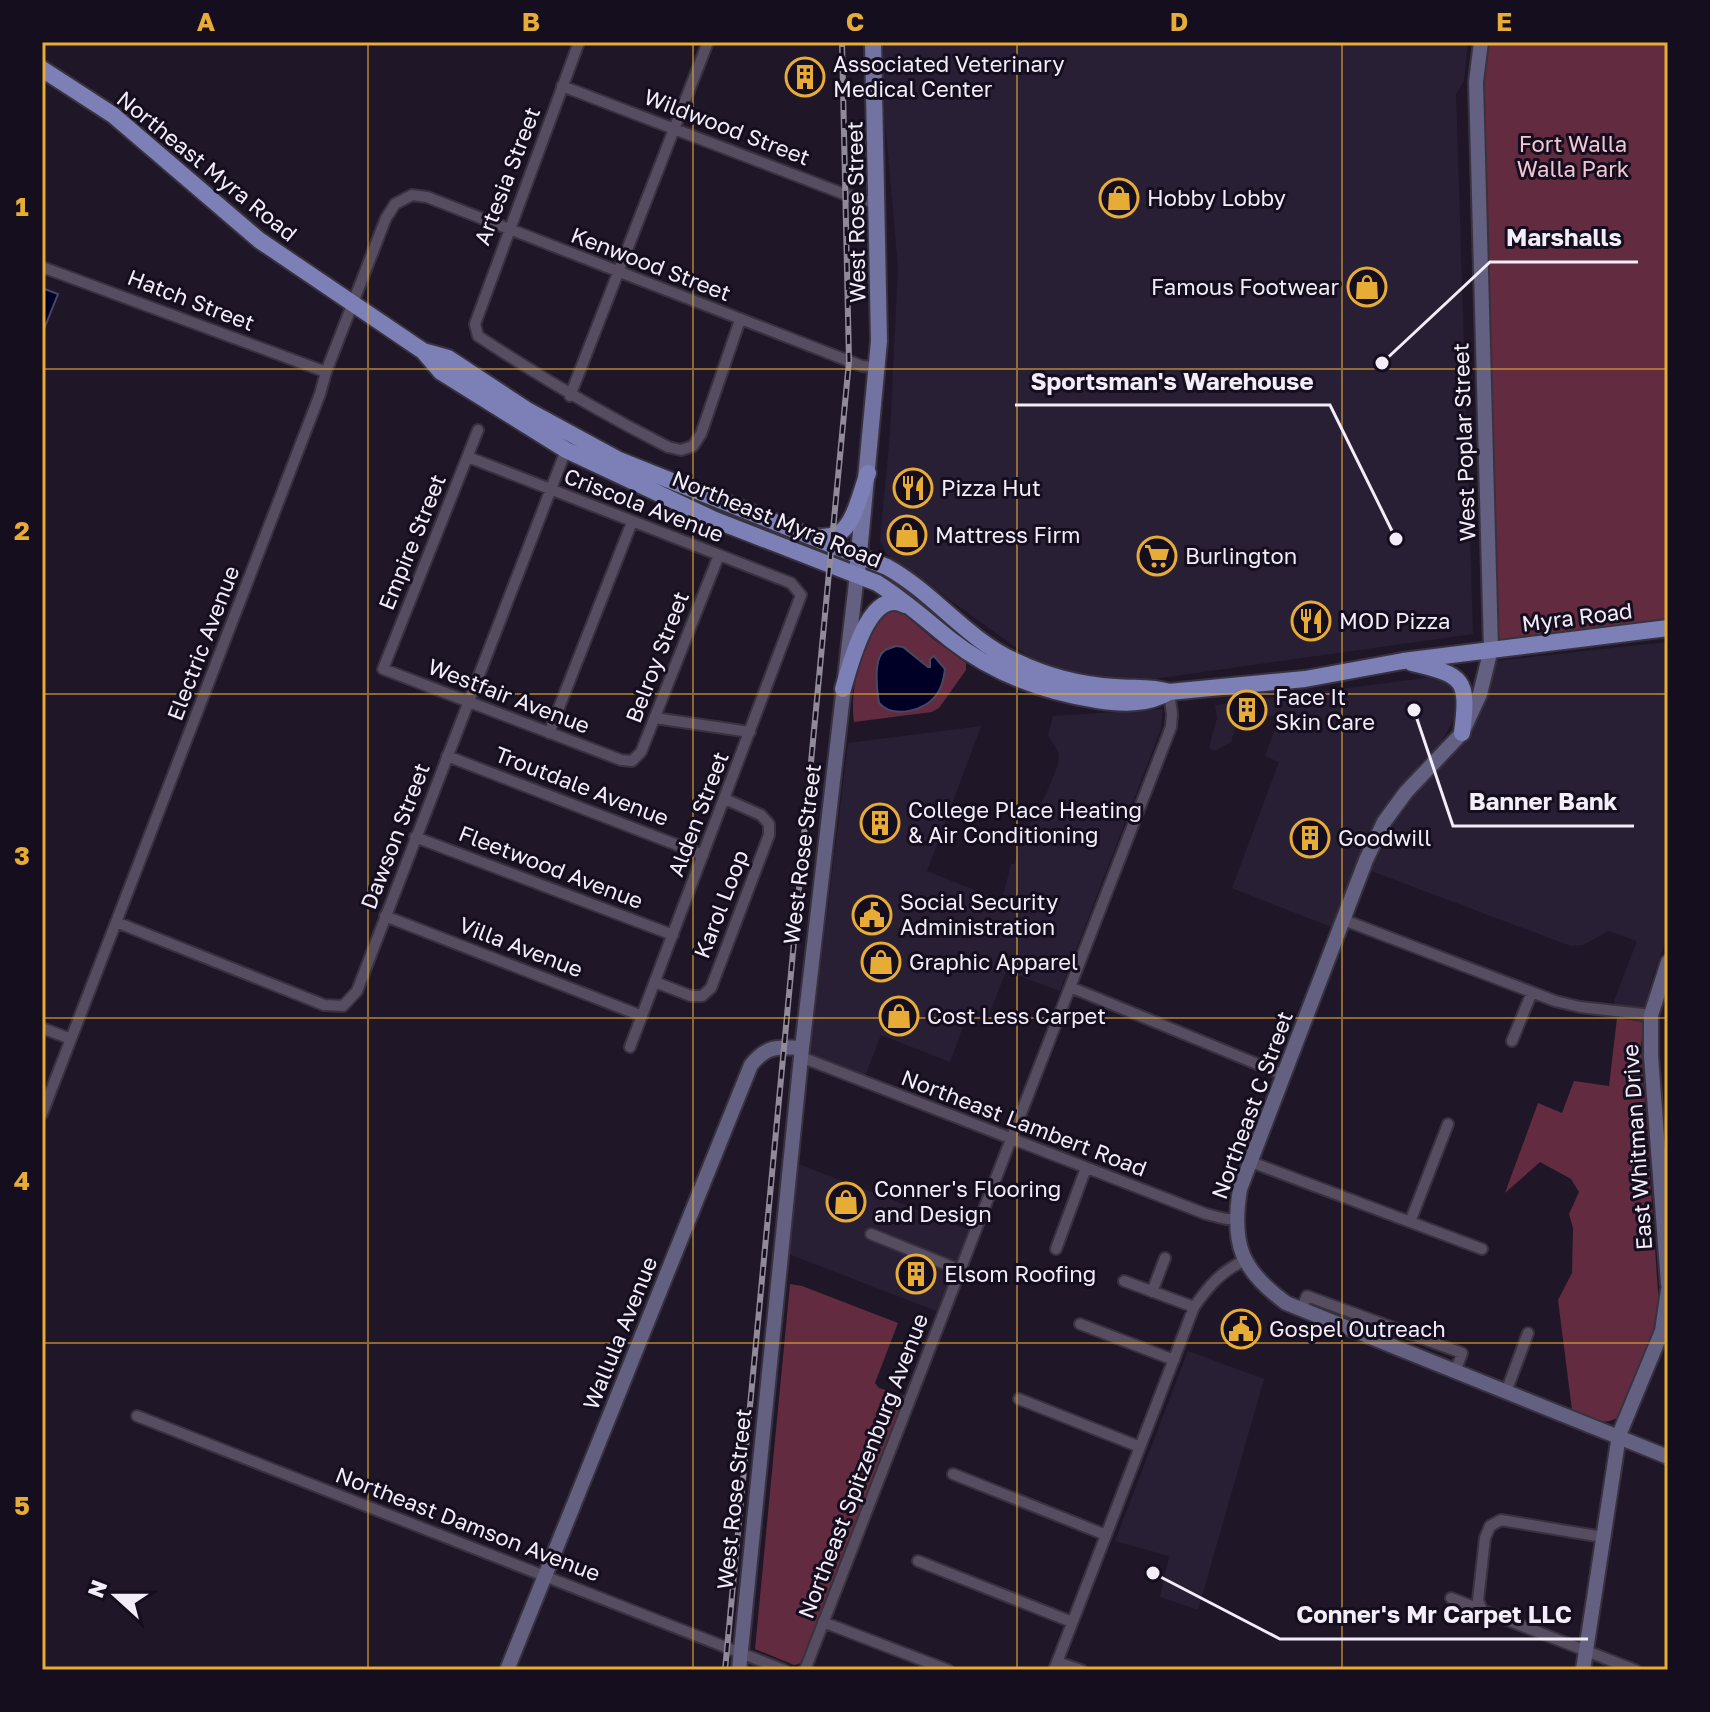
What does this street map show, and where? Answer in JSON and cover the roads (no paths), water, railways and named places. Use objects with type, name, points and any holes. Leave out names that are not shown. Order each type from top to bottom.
[{"type":"highway","name":"Northeast Myra Road","points":[[42,69],[113,115],[259,240],[423,351],[441,372],[566,450],[715,520],[857,574],[895,594],[976,657],[1039,687],[1113,703],[1154,701],[1169,692]]},
{"type":"highway","name":"Northeast Myra Road","points":[[423,351],[448,358],[527,410],[619,460],[859,554],[905,577],[987,645],[1013,661],[1045,674],[1116,688],[1152,687],[1169,692],[1305,679],[1491,649]]},
{"type":"highway","points":[[816,538],[833,536],[842,531],[851,517],[868,473]]},
{"type":"highway","points":[[843,689],[857,644],[880,606],[898,601],[920,613]]},
{"type":"highway","name":"Myra Road","points":[[1491,649],[1668,628]]},
{"type":"highway","points":[[1403,661],[1444,671],[1456,678],[1466,702],[1462,733]]},
{"type":"main road","name":"West Rose Street","points":[[739,1670],[801,1052],[878,367],[880,314],[873,42]]},
{"type":"main road","name":"West Poplar Street","points":[[1481,42],[1476,82],[1491,649]]},
{"type":"main road","name":"Northeast C Street","points":[[1244,1261],[1235,1219],[1240,1189],[1344,920],[1384,822],[1406,792],[1462,733],[1480,694],[1491,649]]},
{"type":"main road","name":"East Whitman Drive","points":[[1583,1670],[1619,1435],[1665,1332],[1668,1287],[1651,1056],[1651,1015],[1668,962]]},
{"type":"main road","name":"Wallula Avenue","points":[[507,1670],[751,1065],[760,1054],[770,1049],[801,1052]]},
{"type":"main road","points":[[1244,1261],[1252,1275],[1267,1289],[1301,1310],[1668,1457]]},
{"type":"street","name":"Artesia Street","points":[[570,396],[478,336],[475,324],[507,230],[579,42]]},
{"type":"street","points":[[708,42],[570,396],[668,447],[681,450],[693,446],[701,434],[740,320]]},
{"type":"street","name":"Wildwood Street","points":[[562,86],[877,204]]},
{"type":"street","name":"Electric Avenue","points":[[42,1114],[386,218],[395,204],[412,195]]},
{"type":"street","name":"Kenwood Street","points":[[412,195],[427,197],[862,366],[878,367]]},
{"type":"street","name":"Hatch Street","points":[[42,267],[326,372]]},
{"type":"street","name":"Empire Street","points":[[383,669],[478,430]]},
{"type":"street","name":"Dawson Street","points":[[116,922],[324,1005],[343,1006],[357,991],[566,450]]},
{"type":"street","name":"Criscola Avenue","points":[[468,457],[791,583],[801,595]]},
{"type":"street","points":[[549,733],[632,522]]},
{"type":"street","name":"Belroy Street","points":[[621,760],[632,761],[641,752],[719,555]]},
{"type":"street","name":"Alden Street","points":[[630,1047],[801,595]]},
{"type":"street","name":"Westfair Avenue","points":[[383,669],[621,760]]},
{"type":"street","name":"Northeast Spitzenburg Avenue","points":[[805,1670],[1171,727],[1169,692]]},
{"type":"street","points":[[655,718],[750,732]]},
{"type":"street","name":"Troutdale Avenue","points":[[447,756],[703,855]]},
{"type":"street","name":"Karol Loop","points":[[655,982],[691,996],[702,996],[711,988],[769,835],[769,824],[761,815],[725,799]]},
{"type":"street","name":"Fleetwood Avenue","points":[[415,837],[673,935]]},
{"type":"street","name":"Villa Avenue","points":[[385,916],[642,1016]]},
{"type":"street","points":[[1344,920],[1532,992],[1580,1007],[1651,1015]]},
{"type":"street","points":[[1070,987],[1284,1075]]},
{"type":"street","points":[[1512,1041],[1532,992]]},
{"type":"street","points":[[42,1028],[71,1039]]},
{"type":"street","name":"Northeast Lambert Road","points":[[801,1052],[1012,1140],[1206,1214],[1235,1219]]},
{"type":"street","points":[[1410,1222],[1448,1124]]},
{"type":"street","points":[[1251,1162],[1482,1249]]},
{"type":"street","points":[[1056,1249],[1086,1168]]},
{"type":"street","points":[[871,1234],[960,1270]]},
{"type":"street","points":[[1152,1292],[1165,1258]]},
{"type":"street","points":[[1081,1670],[1056,1666],[1194,1307],[1210,1283],[1230,1267],[1244,1261]]},
{"type":"street","points":[[1124,1281],[1194,1307]]},
{"type":"street","points":[[1080,1324],[1174,1360]]},
{"type":"street","points":[[1506,1392],[1528,1333]]},
{"type":"street","points":[[1019,1399],[1140,1447]]},
{"type":"street","name":"Northeast Damson Avenue","points":[[137,1416],[784,1670]]},
{"type":"street","points":[[953,1474],[1106,1535]]},
{"type":"street","points":[[1482,1610],[1478,1600],[1485,1538],[1490,1526],[1501,1520],[1603,1537]]},
{"type":"street","points":[[918,1561],[1072,1622]]},
{"type":"street","points":[[1451,1598],[1635,1670]]},
{"type":"street","points":[[823,1622],[948,1670]]},
{"type":"water","points":[[42,288],[58,294],[42,334]]},
{"type":"water","points":[[896,646],[903,647],[928,667],[934,656],[945,669],[937,694],[918,709],[892,711],[879,703],[878,661],[884,651]]},
{"type":"railway","points":[[725,1670],[849,361],[842,42]]},
{"type":"place","name":"Associated Veterinary Medical Center","points":[[805,77]]},
{"type":"place","name":"Hobby Lobby","points":[[1119,198]]},
{"type":"place","name":"Famous Footwear","points":[[1367,287]]},
{"type":"place","name":"Marshalls","points":[[1382,363]]},
{"type":"place","name":"Pizza Hut","points":[[913,488]]},
{"type":"place","name":"Mattress Firm","points":[[907,535]]},
{"type":"place","name":"Sportsman's Warehouse","points":[[1396,539]]},
{"type":"place","name":"Burlington","points":[[1157,556]]},
{"type":"place","name":"MOD Pizza","points":[[1311,621]]},
{"type":"place","name":"Face It Skin Care","points":[[1247,710]]},
{"type":"place","name":"Banner Bank","points":[[1414,710]]},
{"type":"place","name":"College Place Heating & Air Conditioning","points":[[880,823]]},
{"type":"place","name":"Goodwill","points":[[1310,838]]},
{"type":"place","name":"Social Security Administration","points":[[872,915]]},
{"type":"place","name":"Graphic Apparel","points":[[881,962]]},
{"type":"place","name":"Cost Less Carpet","points":[[899,1016]]},
{"type":"place","name":"Conner's Flooring and Design","points":[[846,1202]]},
{"type":"place","name":"Elsom Roofing","points":[[916,1274]]},
{"type":"place","name":"Gospel Outreach","points":[[1241,1329]]},
{"type":"place","name":"Conner's Mr Carpet LLC","points":[[1153,1573]]},
{"type":"park label","name":"Fort Walla Walla Park","points":[[1573,156]]}]
